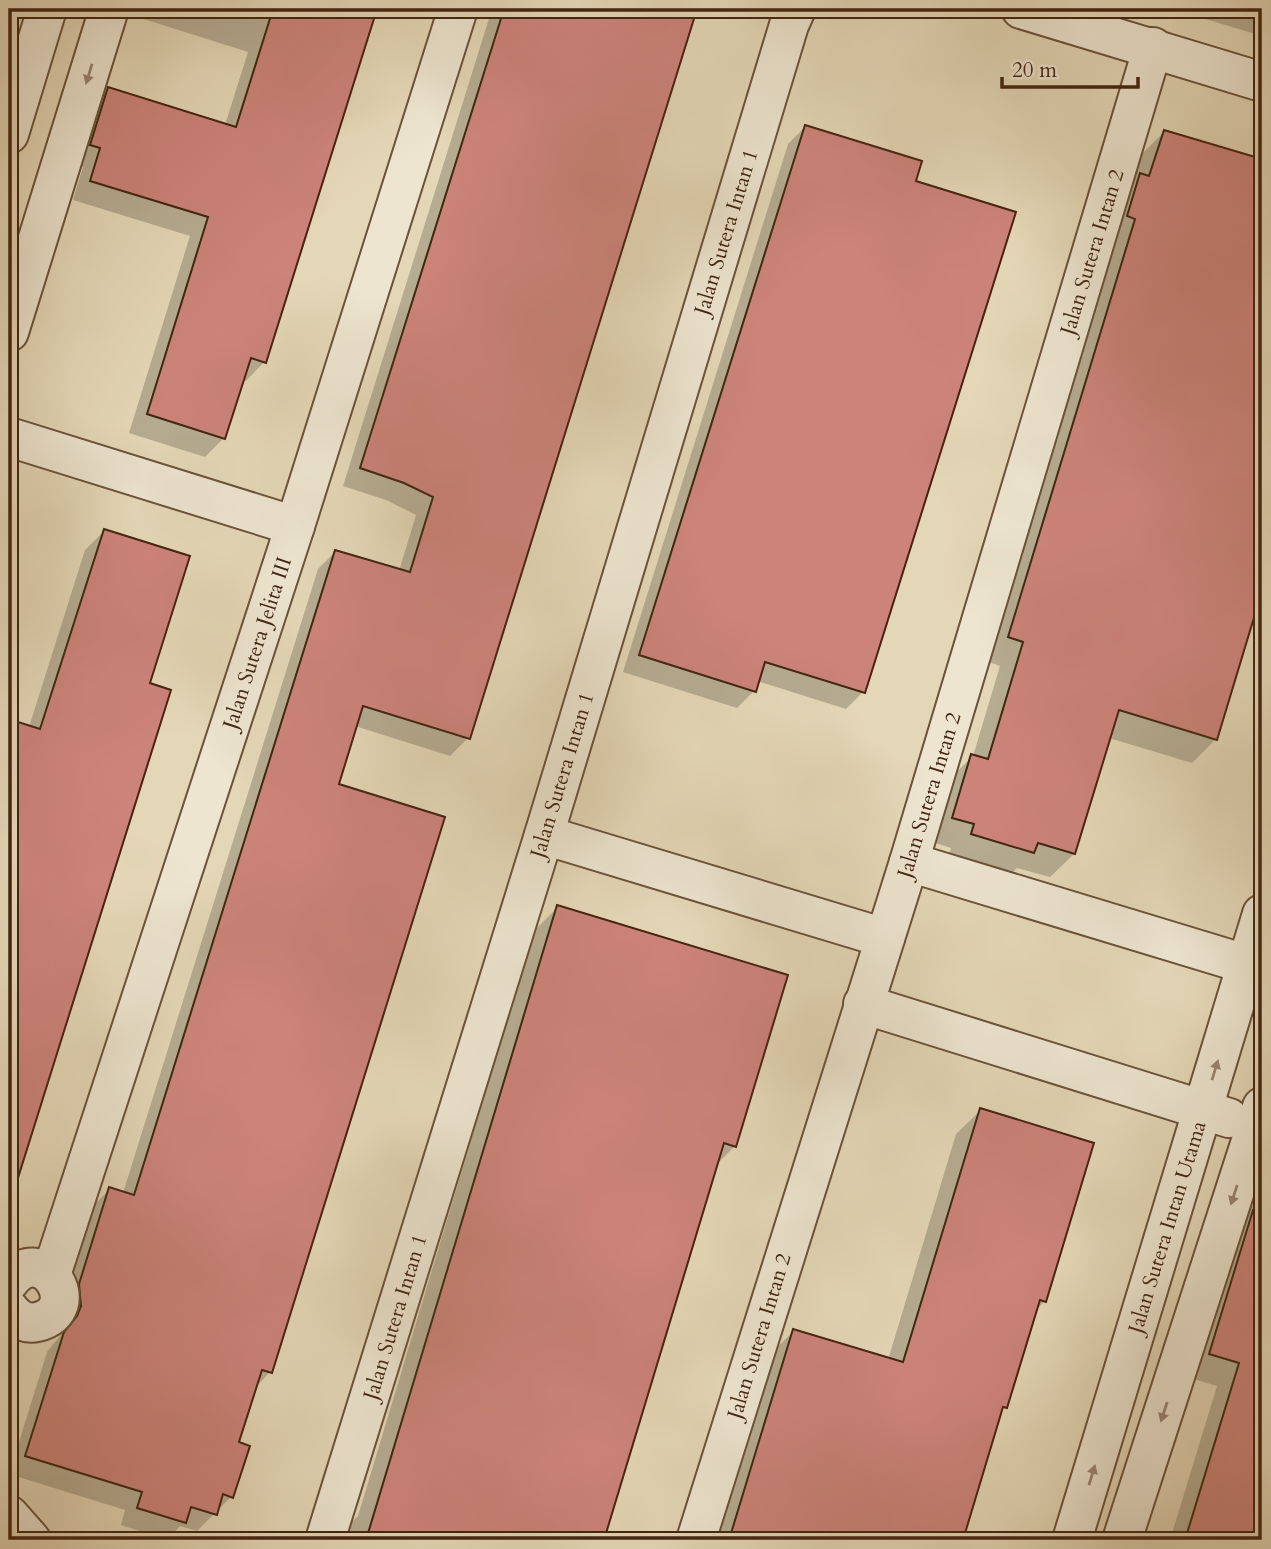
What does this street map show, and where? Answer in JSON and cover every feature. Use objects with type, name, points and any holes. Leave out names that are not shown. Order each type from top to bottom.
[{"type":"street","points":[[9,134],[47,9]]},
{"type":"street","points":[[9,332],[109,9]]},
{"type":"street","name":"Jalan Sutera Jelita III","points":[[9,1310],[19,1320],[32,1324],[45,1320],[55,1312],[60,1299],[58,1286],[51,1275],[295,526],[458,9]]},
{"type":"street","name":"Jalan Sutera Intan 1","points":[[326,1540],[796,9]]},
{"type":"street","points":[[1021,9],[1262,82]]},
{"type":"street","name":"Jalan Sutera Intan 2","points":[[696,1540],[909,862],[1153,47]]},
{"type":"street","points":[[9,437],[295,526]]},
{"type":"street","points":[[544,835],[885,938]]},
{"type":"street","points":[[909,862],[1255,966]]},
{"type":"street","name":"Jalan Sutera Intan Utama","points":[[1072,1540],[1203,1110],[1255,966],[1262,914]]},
{"type":"street","points":[[863,1004],[1203,1110],[1260,1121],[1122,1540]]},
{"type":"street","points":[[9,1282],[15,1274],[27,1268],[40,1268],[51,1275]]},
{"type":"street","points":[[9,1515],[31,1540]]},
{"type":"building","points":[[273,9],[377,9],[266,363],[251,358],[225,439],[147,414],[208,217],[90,181],[100,148],[90,145],[108,87],[236,127]]},
{"type":"building","points":[[504,9],[697,9],[470,739],[363,706],[339,784],[445,817],[272,1373],[262,1370],[239,1442],[250,1446],[233,1498],[223,1494],[217,1515],[191,1507],[186,1523],[137,1508],[142,1492],[25,1456],[64,1332],[77,1316],[81,1306],[79,1284],[109,1187],[134,1195],[335,550],[410,572],[433,497],[404,483],[360,468]]},
{"type":"building","points":[[805,125],[922,161],[916,181],[1016,212],[865,693],[765,662],[756,692],[639,655]]},
{"type":"building","points":[[1164,130],[1262,159],[1262,591],[1217,740],[1119,710],[1075,854],[1038,843],[1034,853],[971,834],[974,824],[952,818],[971,754],[988,759],[1023,642],[1008,637],[1135,219],[1127,216],[1140,173],[1149,176]]},
{"type":"building","points":[[104,529],[190,556],[150,683],[171,690],[17,1181],[9,1179],[9,719],[40,729]]},
{"type":"building","points":[[557,905],[788,975],[736,1147],[724,1143],[604,1540],[366,1540]]},
{"type":"building","points":[[980,1108],[1094,1143],[1046,1302],[1040,1300],[1007,1408],[1003,1407],[963,1540],[729,1540],[793,1329],[903,1362]]},
{"type":"building","points":[[1253,1210],[1262,1211],[1262,1540],[1185,1540],[1239,1363],[1209,1354]]}]
